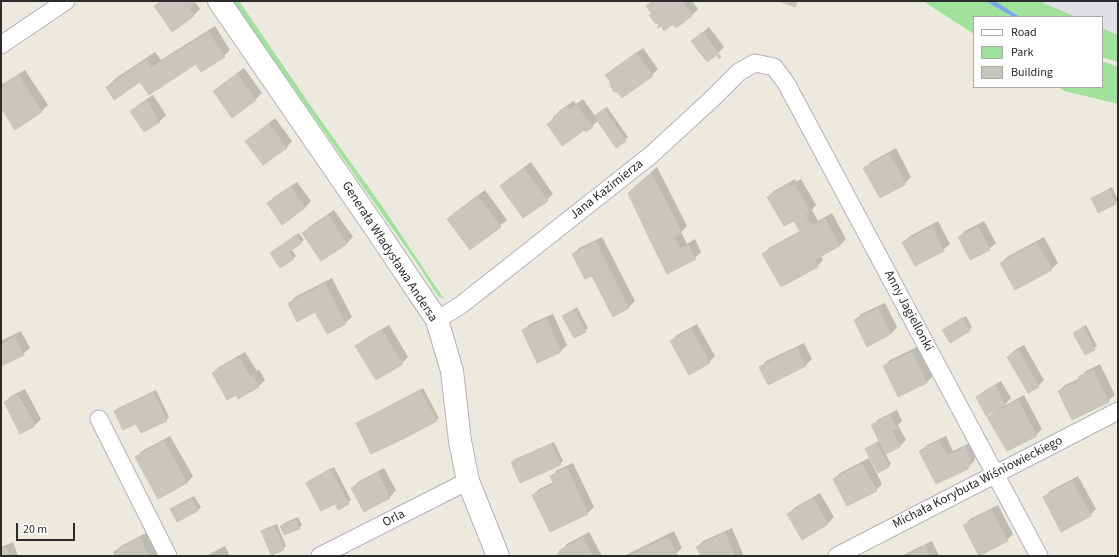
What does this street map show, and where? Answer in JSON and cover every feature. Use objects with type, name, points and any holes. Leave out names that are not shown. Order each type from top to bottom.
[{"type":"street","points":[[1,45],[66,1]]},
{"type":"street","name":"Generała Władysława Andersa","points":[[219,1],[376,229],[436,320],[452,371],[460,441],[468,481],[498,556]]},
{"type":"street","name":"Jana Kazimierza","points":[[436,320],[461,305],[651,155],[739,72],[755,63],[774,67]]},
{"type":"street","name":"Anny Jagiellonki","points":[[774,67],[786,83],[1040,556]]},
{"type":"street","name":"Michała Korybuta Wiśniowieckiego","points":[[837,556],[1118,411]]},
{"type":"street","points":[[99,419],[168,556]]},
{"type":"street","name":"Orla","points":[[320,556],[468,481]]},
{"type":"shaded area","points":[[1039,1],[1118,1],[1118,35],[1103,28],[1103,16],[1074,16]]},
{"type":"green space","points":[[232,1],[239,1],[386,212],[444,299],[438,296],[417,263]]},
{"type":"green space","points":[[923,1],[986,1],[1011,16],[973,16],[973,33]]},
{"type":"green space","points":[[995,1],[1039,1],[1074,16],[1018,16]]},
{"type":"green space","points":[[1103,28],[1118,35],[1118,62],[1103,57]]},
{"type":"green space","points":[[1103,61],[1118,67],[1118,104],[1065,91],[1060,88],[1103,88]]},
{"type":"water","points":[[986,1],[995,1],[1018,16],[1011,16]]},
{"type":"building","points":[[162,1],[194,1],[196,3],[189,8],[194,16],[172,32],[154,6]]},
{"type":"building","points":[[653,1],[682,1],[692,16],[676,28],[673,24],[664,31],[661,26],[658,28],[657,27],[659,25],[658,22],[656,24],[649,15],[652,14],[646,6]]},
{"type":"building","points":[[778,1],[797,1],[795,7]]},
{"type":"building","points":[[208,32],[225,57],[201,72],[185,47]]},
{"type":"building","points":[[703,32],[721,57],[719,59],[717,55],[707,62],[691,41]]},
{"type":"building","points":[[185,47],[196,64],[149,95],[140,82],[114,100],[106,87],[146,60],[151,68]]},
{"type":"building","points":[[636,53],[653,76],[622,98],[618,92],[614,92],[610,85],[610,81],[605,75]]},
{"type":"building","points":[[237,74],[256,100],[232,118],[213,91]]},
{"type":"building","points":[[18,75],[42,112],[15,130],[1,108],[1,87]]},
{"type":"building","points":[[147,101],[160,122],[144,132],[130,111]]},
{"type":"building","points":[[576,105],[593,127],[586,132],[584,130],[562,146],[547,124],[555,119],[553,117],[567,106],[569,110]]},
{"type":"building","points":[[604,109],[626,141],[616,148],[594,116]]},
{"type":"building","points":[[269,124],[287,148],[263,165],[245,141]]},
{"type":"building","points":[[889,154],[906,184],[880,198],[863,168]]},
{"type":"building","points":[[524,168],[548,201],[523,218],[500,186]]},
{"type":"building","points":[[651,173],[676,221],[649,238],[628,193]]},
{"type":"building","points":[[788,185],[790,187],[795,185],[810,212],[805,215],[812,226],[825,219],[840,246],[814,260],[818,267],[781,287],[762,254],[800,232],[794,221],[784,226],[767,197]]},
{"type":"building","points":[[291,187],[305,208],[282,225],[267,203]]},
{"type":"building","points":[[1109,190],[1116,204],[1098,213],[1091,198]]},
{"type":"building","points":[[478,196],[501,227],[470,250],[447,219]]},
{"type":"building","points":[[328,215],[347,244],[321,261],[302,233]]},
{"type":"building","points":[[676,221],[681,233],[674,237],[680,249],[688,245],[696,259],[667,274],[649,238]]},
{"type":"building","points":[[932,227],[944,251],[915,266],[902,242]]},
{"type":"building","points":[[978,227],[990,250],[970,260],[958,237]]},
{"type":"building","points":[[296,235],[302,243],[289,252],[294,259],[280,268],[270,253]]},
{"type":"building","points":[[596,242],[629,308],[613,317],[592,276],[585,279],[572,254]]},
{"type":"building","points":[[1037,243],[1052,270],[1015,290],[1000,263]]},
{"type":"building","points":[[325,284],[346,324],[327,334],[315,312],[297,322],[288,303]]},
{"type":"building","points":[[878,308],[891,334],[867,347],[854,320]]},
{"type":"building","points":[[574,310],[586,332],[574,338],[562,316]]},
{"type":"building","points":[[962,318],[970,331],[950,343],[942,330]]},
{"type":"building","points":[[547,319],[561,352],[537,363],[522,330]]},
{"type":"building","points":[[1083,327],[1095,350],[1085,355],[1073,333]]},
{"type":"building","points":[[691,329],[710,363],[689,375],[670,341]]},
{"type":"building","points":[[382,330],[403,364],[376,380],[355,346]]},
{"type":"building","points":[[15,337],[24,355],[1,366],[1,344]]},
{"type":"building","points":[[797,348],[806,366],[768,385],[759,367]]},
{"type":"building","points":[[1018,350],[1039,387],[1028,393],[1007,357]]},
{"type":"building","points":[[912,352],[927,383],[898,397],[883,366]]},
{"type":"building","points":[[239,358],[250,376],[253,375],[259,387],[238,399],[236,395],[227,400],[212,373]]},
{"type":"building","points":[[1093,370],[1109,402],[1072,420],[1058,391],[1080,380],[1078,377]]},
{"type":"building","points":[[995,386],[1005,405],[986,416],[976,397]]},
{"type":"building","points":[[420,391],[437,421],[405,438],[389,407]]},
{"type":"building","points":[[153,392],[167,421],[141,433],[136,424],[123,430],[114,411]]},
{"type":"building","points":[[18,395],[35,426],[20,434],[4,402]]},
{"type":"building","points":[[1018,400],[1037,436],[1007,451],[987,417]]},
{"type":"building","points":[[389,407],[405,438],[371,454],[356,423]]},
{"type":"building","points":[[890,415],[897,428],[892,430],[900,447],[886,454],[871,425]]},
{"type":"building","points":[[164,441],[187,483],[158,499],[135,457]]},
{"type":"building","points":[[939,441],[947,456],[965,447],[971,459],[968,469],[936,484],[919,451]]},
{"type":"building","points":[[876,443],[889,467],[878,473],[865,449]]},
{"type":"building","points":[[551,444],[561,465],[520,483],[511,462]]},
{"type":"building","points":[[862,464],[877,491],[847,506],[833,479]]},
{"type":"building","points":[[567,468],[588,514],[550,532],[532,495],[554,484],[550,476]]},
{"type":"building","points":[[330,469],[349,504],[338,510],[335,504],[321,511],[306,483]]},
{"type":"building","points":[[378,473],[390,498],[364,512],[351,488]]},
{"type":"building","points":[[1072,481],[1091,516],[1061,532],[1043,497]]},
{"type":"building","points":[[191,498],[198,511],[177,522],[170,509]]},
{"type":"building","points":[[813,498],[828,524],[802,540],[787,514]]},
{"type":"building","points":[[991,510],[1008,541],[979,556],[963,525]]},
{"type":"building","points":[[295,520],[300,529],[284,535],[280,526]]},
{"type":"building","points":[[274,526],[284,550],[271,555],[261,531]]},
{"type":"building","points":[[725,533],[735,556],[701,556],[696,547]]},
{"type":"building","points":[[668,537],[677,555],[675,556],[629,556]]},
{"type":"building","points":[[140,538],[148,556],[116,556],[113,552]]},
{"type":"building","points":[[583,538],[593,556],[557,556],[560,550]]},
{"type":"building","points":[[925,546],[930,556],[906,556]]},
{"type":"building","points":[[6,548],[10,556],[1,556],[1,550]]}]
